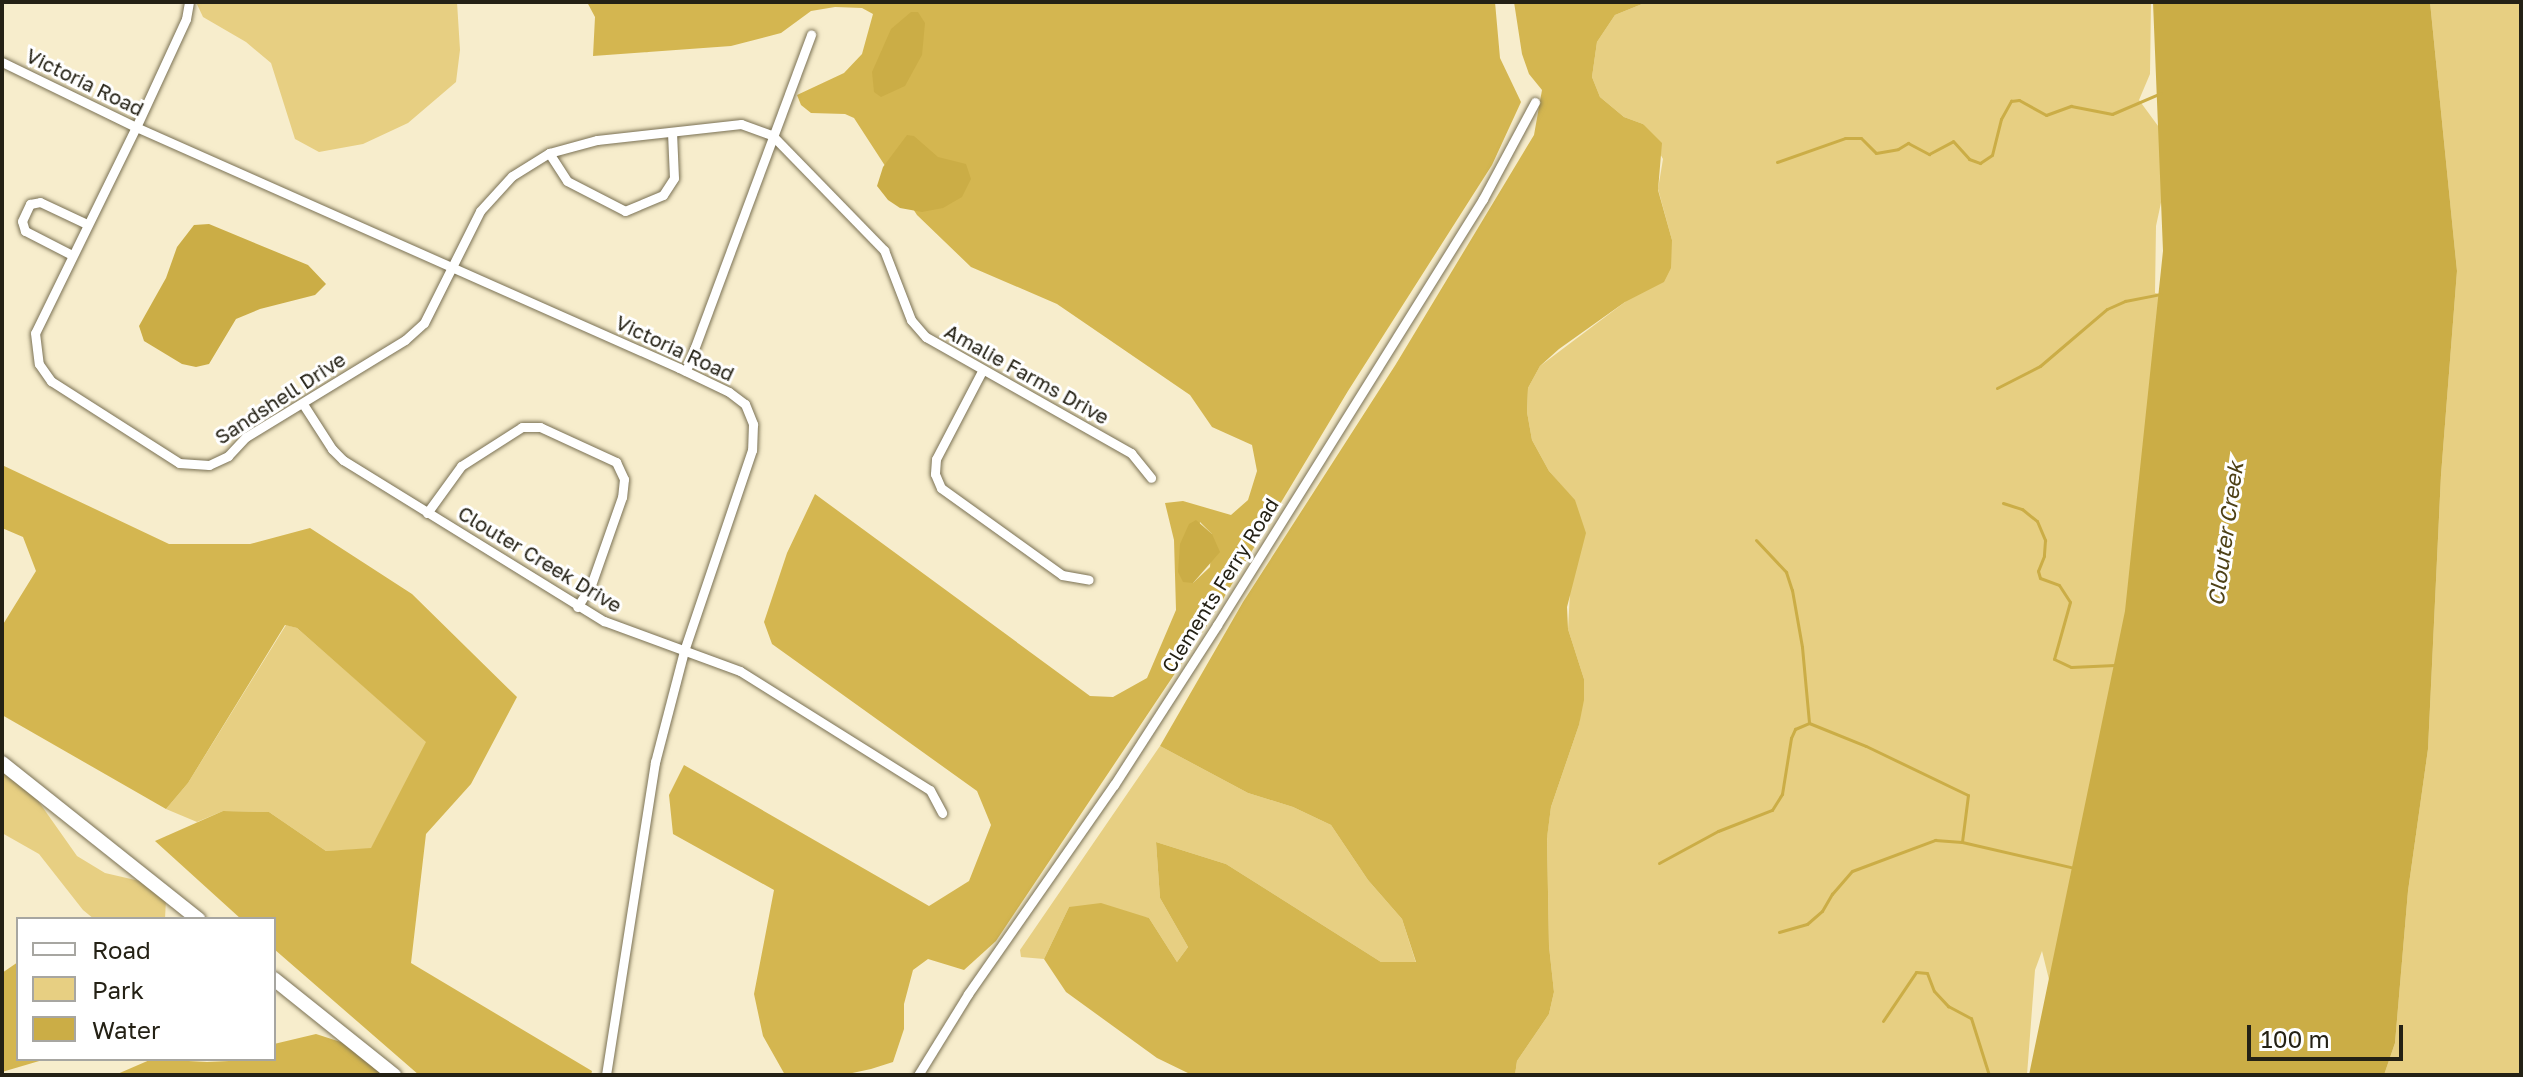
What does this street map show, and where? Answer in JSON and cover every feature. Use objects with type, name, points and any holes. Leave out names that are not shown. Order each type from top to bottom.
[{"type":"main road","points":[[2,763],[195,917]]},
{"type":"main road","points":[[276,981],[394,1075]]},
{"type":"street","name":"Sandshell Drive","points":[[189,2],[186,19],[136,127],[35,333],[39,364],[51,381],[179,463],[209,465],[228,456],[246,437],[405,340],[424,323],[480,211],[512,176],[549,153]]},
{"type":"street","points":[[686,371],[811,34]]},
{"type":"street","name":"Victoria Road","points":[[2,62],[136,127],[686,371],[729,392],[745,404],[753,424],[752,450],[684,651],[655,762],[606,1075]]},
{"type":"street","name":"Clements Ferry Road","points":[[918,1075],[968,994],[1114,785],[1226,612],[1483,199],[1535,102]]},
{"type":"street","points":[[672,133],[674,178],[663,195],[625,211],[567,181],[549,153],[597,140],[741,124],[772,135]]},
{"type":"street","name":"Amalie Farms Drive","points":[[772,135],[884,250],[911,320],[926,337],[1131,453],[1151,478]]},
{"type":"street","points":[[72,255],[25,231],[22,221],[30,204],[40,202],[87,224]]},
{"type":"street","points":[[982,371],[936,459],[935,474],[941,488],[956,502],[1062,575],[1089,580]]},
{"type":"street","name":"Clouter Creek Drive","points":[[303,404],[332,449],[343,460],[577,607],[604,621],[714,660],[754,679],[930,790],[942,813]]},
{"type":"street","points":[[427,513],[461,466],[522,427],[540,427],[616,462],[624,479],[622,497],[591,585],[577,607]]},
{"type":"green space","points":[[196,2],[457,2],[460,50],[456,82],[408,123],[363,144],[319,152],[295,139],[271,63],[246,42],[203,17]]},
{"type":"green space","points":[[1647,2],[2151,2],[2150,74],[2139,100],[2161,130],[2165,184],[2156,226],[2155,293],[2186,299],[2054,1000],[2042,951],[2035,970],[2027,1075],[1515,1075],[1517,1061],[1549,1014],[1554,992],[1549,946],[1547,837],[1551,807],[1579,725],[1584,679],[1568,629],[1575,501],[1549,471],[1532,440],[1527,412],[1528,388],[1540,366],[1625,302],[1672,240],[1658,189],[1663,159],[1643,124],[1624,117],[1600,97],[1592,77],[1597,42],[1615,15]]},
{"type":"green space","points":[[2430,2],[2521,2],[2521,1075],[2384,1075],[2395,1043],[2408,891],[2428,749],[2441,475],[2457,271]]},
{"type":"green space","points":[[286,625],[297,628],[427,742],[371,849],[326,851],[269,812],[223,811],[197,822],[166,809],[188,783]]},
{"type":"green space","points":[[1160,746],[1248,793],[1293,807],[1331,825],[1368,880],[1402,919],[1416,963],[1381,962],[1226,864],[1156,842],[1160,898],[1188,947],[1177,962],[1149,918],[1069,907],[1044,959],[1021,957],[1020,950]]},
{"type":"green space","points":[[2,768],[34,795],[77,856],[105,873],[144,882],[166,899],[165,917],[92,917],[39,854],[2,833]]},
{"type":"shaded area","points":[[587,2],[1495,2],[1500,58],[1521,102],[1492,165],[1348,391],[1208,624],[996,941],[964,970],[928,959],[913,970],[904,1004],[904,1029],[893,1062],[871,1069],[843,1075],[785,1075],[763,1036],[754,994],[774,890],[673,834],[669,795],[684,765],[929,906],[969,881],[991,825],[977,791],[772,644],[764,622],[787,553],[815,494],[1090,696],[1113,697],[1147,678],[1176,610],[1174,540],[1165,503],[1183,501],[1231,515],[1248,500],[1257,471],[1252,445],[1212,427],[1190,395],[1057,304],[971,267],[917,215],[854,118],[845,114],[811,113],[801,105],[797,95],[844,73],[862,54],[873,14],[862,8],[835,7],[811,11],[781,33],[731,46],[593,56],[595,17]],"holes":[[[1200,522],[1212,534],[1210,567],[1193,583]]]},
{"type":"shaded area","points":[[1514,2],[1647,2],[1615,15],[1597,42],[1592,77],[1600,97],[1624,117],[1643,124],[1662,143],[1658,190],[1672,240],[1671,268],[1664,282],[1625,302],[1559,349],[1540,366],[1528,388],[1527,412],[1532,440],[1549,471],[1575,500],[1586,533],[1567,607],[1568,629],[1584,679],[1584,700],[1579,725],[1551,807],[1547,838],[1549,946],[1554,992],[1549,1014],[1517,1061],[1515,1075],[1192,1075],[1157,1058],[1066,992],[1044,959],[1069,907],[1101,903],[1149,918],[1177,962],[1188,947],[1160,898],[1156,842],[1226,864],[1381,962],[1416,962],[1402,919],[1368,880],[1331,825],[1293,807],[1248,793],[1160,746],[1243,602],[1396,364],[1534,135],[1542,90],[1529,74],[1522,54]]},
{"type":"shaded area","points":[[2,465],[169,544],[250,544],[310,528],[412,594],[517,697],[471,784],[426,834],[411,963],[592,1071],[591,1075],[419,1075],[276,951],[276,917],[239,917],[155,841],[223,811],[269,812],[326,851],[371,848],[426,742],[297,628],[285,625],[188,783],[166,809],[2,715],[2,626],[36,571],[23,537],[2,528]]},
{"type":"shaded area","points":[[16,963],[16,1061],[39,1061],[2,1072],[2,973]]},
{"type":"shaded area","points":[[316,1034],[350,1045],[384,1075],[115,1075],[147,1061],[276,1061],[276,1044]]},
{"type":"water","name":"Clouter Creek","points":[[2153,2],[2430,2],[2457,271],[2441,475],[2428,749],[2408,891],[2395,1043],[2384,1075],[2029,1075],[2125,611],[2163,251]]},
{"type":"water","points":[[911,12],[918,12],[925,23],[922,55],[905,86],[881,97],[874,92],[872,72],[891,29]]},
{"type":"water","points":[[907,135],[914,136],[938,157],[966,164],[971,179],[962,197],[943,208],[922,212],[900,208],[888,200],[877,186],[883,167]]},
{"type":"water","points":[[209,224],[308,265],[326,284],[315,295],[260,309],[236,319],[209,364],[196,367],[182,364],[144,341],[139,326],[166,278],[177,247],[194,225]]},
{"type":"water","points":[[1196,520],[1212,534],[1220,552],[1193,583],[1183,582],[1178,572],[1180,544],[1189,524]]},
{"type":"waterway","points":[[1777,162],[1845,138],[1861,138],[1876,153],[1898,149],[1908,143],[1929,154],[1953,141],[1969,159],[1980,163],[1992,155],[2001,119],[2011,101],[2019,100],[2046,115],[2071,106],[2112,114],[2161,93]]},
{"type":"waterway","points":[[1997,388],[2040,366],[2107,309],[2125,301],[2160,294]]},
{"type":"waterway","points":[[2003,503],[2022,509],[2037,521],[2045,540],[2044,556],[2038,571],[2040,578],[2059,585],[2070,602],[2054,659],[2071,667],[2115,665]]},
{"type":"waterway","points":[[1756,540],[1786,572],[1792,590],[1802,647],[1809,723]]},
{"type":"waterway","points":[[1659,863],[1718,831],[1772,810],[1782,794],[1791,738],[1795,729],[1809,723],[1866,746],[1968,795],[1962,842]]},
{"type":"waterway","points":[[1779,932],[1807,924],[1822,911],[1852,871],[1935,840],[1962,842],[2075,868]]},
{"type":"waterway","points":[[1883,1021],[1916,972],[1927,973],[1934,991],[1948,1006],[1971,1018],[1989,1075]]}]
